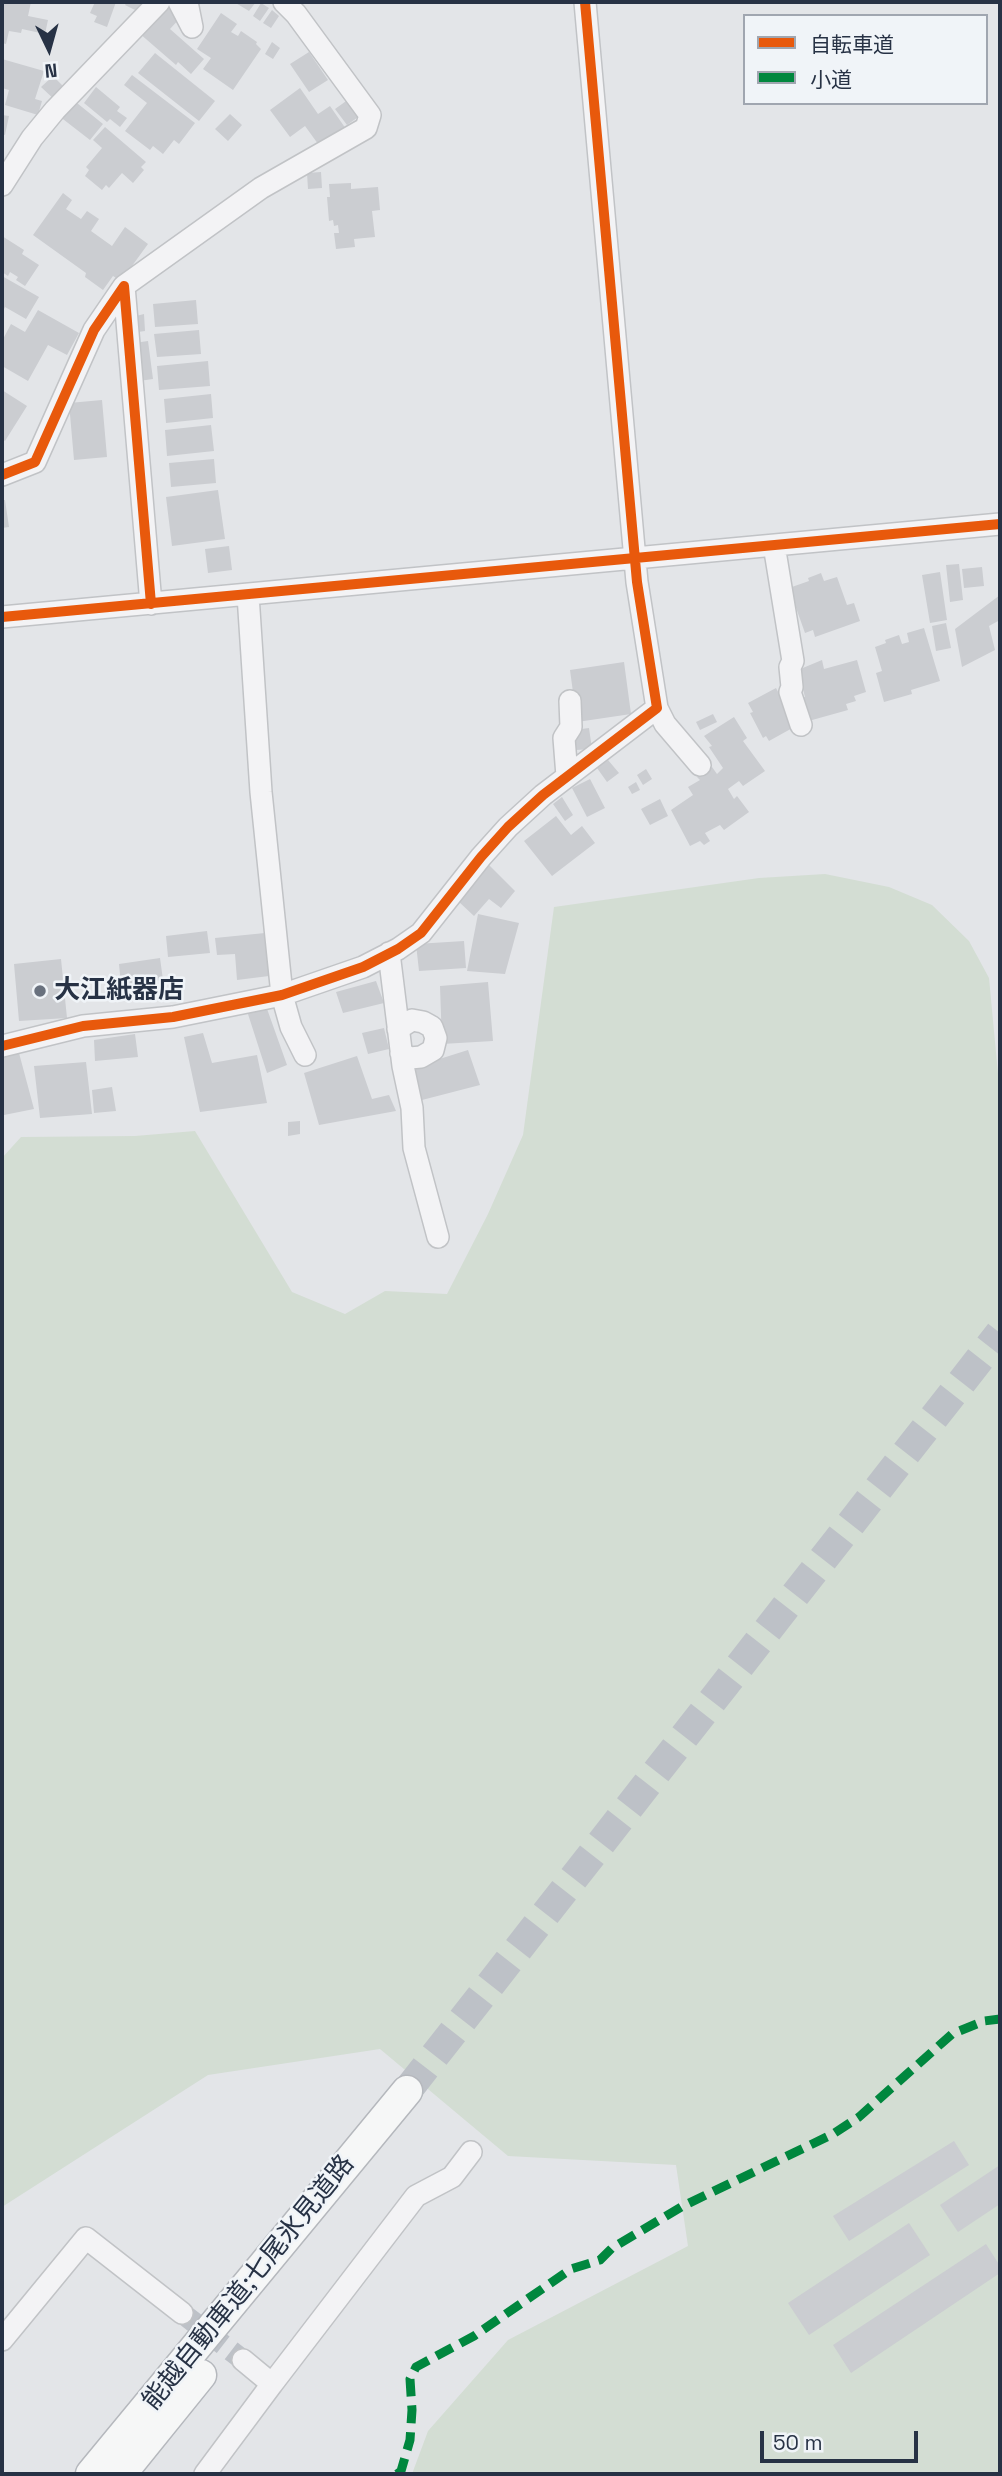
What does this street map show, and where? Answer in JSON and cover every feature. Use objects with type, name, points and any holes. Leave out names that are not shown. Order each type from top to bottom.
[{"type":"highway","name":"能越自動車道;七尾氷見道路","points":[[90,2474],[413,2096],[121,2474]]},
{"type":"street","points":[[2,185],[32,138],[55,110],[159,2]]},
{"type":"street","points":[[179,2],[192,27],[187,2]]},
{"type":"street","points":[[2,475],[35,462],[94,330],[124,286],[261,188],[366,128],[370,115],[296,14],[284,2]]},
{"type":"street","points":[[585,2],[635,557],[657,708],[665,724],[700,765]]},
{"type":"street","points":[[124,286],[151,604]]},
{"type":"street","points":[[2,617],[1000,524]]},
{"type":"street","points":[[774,545],[793,661],[790,667],[790,692],[801,725]]},
{"type":"street","points":[[248,595],[261,792],[282,995],[291,1027],[304,1055]]},
{"type":"street","points":[[567,776],[564,738],[571,727],[570,701]]},
{"type":"street","points":[[2,1046],[83,1026],[173,1017],[282,995],[363,967],[421,933],[508,827],[567,776],[657,708]]},
{"type":"street","points":[[389,953],[401,1053],[412,1108],[414,1148],[438,1237]]},
{"type":"street","points":[[398,1029],[412,1020],[423,1022],[432,1027],[436,1038],[433,1050],[421,1057],[410,1058],[401,1053]]},
{"type":"street","points":[[205,2474],[416,2196],[452,2177],[471,2152]]},
{"type":"street","points":[[2,2340],[86,2238],[182,2313]]},
{"type":"street","points":[[243,2360],[272,2384]]},
{"type":"shaded area","points":[[825,874],[889,887],[932,905],[969,941],[989,978],[1000,1095],[1000,2474],[412,2474],[428,2431],[508,2340],[688,2246],[676,2165],[508,2156],[380,2049],[208,2075],[2,2207],[2,1158],[21,1137],[135,1136],[195,1131],[292,1292],[345,1314],[385,1291],[447,1294],[488,1214],[523,1135],[554,907],[759,878]]},
{"type":"building","points":[[2,2],[31,2],[28,16],[48,20],[45,34],[22,29],[21,33],[9,31],[6,44],[2,43]]},
{"type":"building","points":[[95,2],[116,2],[107,27],[94,22],[97,16],[90,13]]},
{"type":"building","points":[[127,2],[147,2],[141,13],[125,5]]},
{"type":"building","points":[[234,2],[256,2],[249,11]]},
{"type":"building","points":[[261,3],[269,8],[260,21],[253,16]]},
{"type":"building","points":[[168,5],[181,17],[170,29],[204,59],[191,74],[178,62],[176,65],[139,33]]},
{"type":"building","points":[[272,10],[279,16],[271,28],[263,23]]},
{"type":"building","points":[[221,13],[237,24],[231,32],[238,36],[241,31],[257,42],[261,49],[233,90],[203,69],[211,58],[197,49]]},
{"type":"building","points":[[272,42],[280,48],[273,59],[265,54]]},
{"type":"building","points":[[309,52],[328,80],[309,92],[290,64]]},
{"type":"building","points":[[155,53],[215,101],[199,121],[138,73]]},
{"type":"building","points":[[2,59],[44,71],[35,99],[42,101],[38,115],[5,105],[9,90],[2,88]]},
{"type":"building","points":[[132,75],[195,123],[179,144],[174,140],[163,154],[153,146],[150,150],[125,131],[147,103],[124,85]]},
{"type":"building","points":[[53,76],[67,90],[56,101],[41,87]]},
{"type":"building","points":[[96,87],[120,107],[117,111],[127,118],[120,127],[110,119],[107,122],[84,103]]},
{"type":"building","points":[[300,88],[318,114],[330,106],[346,129],[321,148],[305,126],[290,137],[270,110]]},
{"type":"building","points":[[72,99],[103,124],[90,140],[59,116]]},
{"type":"building","points":[[349,99],[361,115],[347,125],[335,109]]},
{"type":"building","points":[[230,114],[242,125],[228,141],[215,129]]},
{"type":"building","points":[[2,115],[9,116],[5,135],[2,134]]},
{"type":"building","points":[[105,127],[146,162],[141,167],[144,170],[133,183],[122,173],[109,188],[106,185],[102,190],[85,176],[89,170],[86,167],[102,148],[93,140]]},
{"type":"building","points":[[321,172],[322,188],[308,189],[307,173]]},
{"type":"building","points":[[351,183],[351,189],[378,187],[380,210],[372,211],[375,237],[354,239],[355,247],[336,249],[334,233],[339,233],[338,225],[334,226],[333,220],[329,221],[329,184]]},
{"type":"building","points":[[63,193],[72,200],[66,209],[81,219],[87,211],[99,219],[91,231],[112,246],[125,227],[148,244],[121,281],[113,276],[103,290],[85,277],[86,273],[33,235]]},
{"type":"building","points":[[2,236],[24,250],[22,254],[39,265],[25,286],[10,272],[8,276],[2,272]]},
{"type":"building","points":[[2,276],[39,297],[26,319],[5,307],[2,313]]},
{"type":"building","points":[[196,300],[198,324],[155,327],[153,304]]},
{"type":"building","points":[[38,310],[79,333],[67,355],[48,345],[28,381],[2,366],[2,341],[11,324],[25,332]]},
{"type":"building","points":[[144,314],[145,331],[138,332],[136,316]]},
{"type":"building","points":[[199,330],[201,354],[157,357],[154,334]]},
{"type":"building","points":[[148,341],[153,379],[139,381],[134,343]]},
{"type":"building","points":[[208,361],[210,386],[159,390],[157,366]]},
{"type":"building","points":[[2,390],[27,406],[5,441],[2,439]]},
{"type":"building","points":[[211,394],[213,418],[166,423],[164,399]]},
{"type":"building","points":[[102,400],[107,457],[74,460],[69,403]]},
{"type":"building","points":[[211,425],[214,451],[167,456],[165,430]]},
{"type":"building","points":[[214,459],[216,483],[171,487],[169,463]]},
{"type":"building","points":[[218,490],[225,539],[172,546],[166,497]]},
{"type":"building","points":[[2,500],[5,500],[9,527],[2,528]]},
{"type":"building","points":[[229,546],[232,570],[208,573],[205,549]]},
{"type":"building","points":[[959,564],[963,600],[950,602],[946,565]]},
{"type":"building","points":[[982,567],[984,586],[964,588],[962,569]]},
{"type":"building","points":[[940,572],[947,620],[930,623],[922,575]]},
{"type":"building","points":[[821,573],[824,581],[837,577],[847,605],[854,603],[860,621],[815,637],[813,630],[805,633],[789,588],[809,581],[808,578]]},
{"type":"building","points":[[1000,595],[1000,620],[989,626],[995,650],[962,667],[955,629]]},
{"type":"building","points":[[946,623],[951,648],[936,651],[932,626]]},
{"type":"building","points":[[924,628],[940,681],[911,690],[912,694],[884,702],[876,673],[882,671],[875,647],[899,635],[902,644],[909,642],[907,633]]},
{"type":"building","points":[[822,660],[824,669],[857,660],[866,692],[854,696],[856,701],[846,704],[848,710],[805,722],[798,699],[805,697],[798,670]]},
{"type":"building","points":[[624,662],[631,714],[577,722],[570,670]]},
{"type":"building","points":[[776,688],[796,726],[769,741],[766,736],[763,738],[750,713],[753,712],[748,703]]},
{"type":"building","points":[[713,714],[717,722],[700,730],[696,722]]},
{"type":"building","points":[[734,717],[747,738],[743,741],[765,771],[743,786],[739,781],[728,789],[734,799],[737,796],[749,812],[724,830],[720,825],[705,833],[710,841],[704,845],[700,841],[690,846],[671,810],[693,795],[688,787],[700,780],[697,777],[712,767],[717,774],[723,768],[704,736]]},
{"type":"building","points":[[589,728],[592,749],[576,750],[574,730]]},
{"type":"building","points":[[608,760],[619,773],[607,782],[597,768]]},
{"type":"building","points":[[646,769],[652,779],[643,785],[637,775]]},
{"type":"building","points":[[590,779],[605,808],[587,817],[572,788]]},
{"type":"building","points":[[636,782],[640,790],[632,794],[628,787]]},
{"type":"building","points":[[562,797],[573,815],[565,821],[553,804]]},
{"type":"building","points":[[660,799],[668,816],[650,825],[641,809]]},
{"type":"building","points":[[556,816],[571,835],[582,826],[595,843],[552,876],[524,841]]},
{"type":"building","points":[[489,865],[515,891],[501,908],[489,899],[474,916],[458,901]]},
{"type":"building","points":[[478,914],[519,923],[505,974],[467,971]]},
{"type":"building","points":[[207,931],[210,953],[168,957],[166,936]]},
{"type":"building","points":[[265,933],[269,976],[237,980],[235,954],[217,955],[215,938]]},
{"type":"building","points":[[464,941],[466,968],[419,971],[416,944]]},
{"type":"building","points":[[160,958],[163,980],[121,985],[119,964]]},
{"type":"building","name":"大江紙器店","points":[[61,959],[67,1018],[19,1021],[14,964]]},
{"type":"building","points":[[376,981],[384,1003],[343,1013],[336,992]]},
{"type":"building","points":[[488,982],[493,1041],[442,1044],[440,986]]},
{"type":"building","points":[[266,1006],[287,1065],[267,1073],[247,1011]]},
{"type":"building","points":[[384,1028],[389,1049],[368,1054],[362,1033]]},
{"type":"building","points":[[203,1033],[212,1063],[257,1055],[267,1103],[200,1112],[184,1037]]},
{"type":"building","points":[[135,1034],[138,1057],[95,1061],[94,1040]]},
{"type":"building","points":[[468,1050],[480,1085],[422,1100],[411,1068]]},
{"type":"building","points":[[19,1053],[34,1109],[4,1115],[2,1056]]},
{"type":"building","points":[[357,1056],[372,1099],[389,1095],[396,1111],[319,1125],[304,1073]]},
{"type":"building","points":[[86,1062],[92,1114],[40,1118],[34,1066]]},
{"type":"building","points":[[112,1087],[116,1111],[94,1113],[92,1090]]},
{"type":"building","points":[[300,1121],[300,1134],[288,1136],[288,1122]]},
{"type":"building","points":[[954,2141],[969,2165],[849,2241],[833,2216]]},
{"type":"building","points":[[1000,2165],[1000,2204],[958,2232],[940,2205]]},
{"type":"building","points":[[909,2223],[930,2255],[809,2335],[788,2303]]},
{"type":"building","points":[[986,2244],[1000,2266],[1000,2273],[851,2373],[833,2345]]},
{"type":"tunnel","points":[[407,2091],[1000,1333]]},
{"type":"tunnel","points":[[182,2313],[243,2360]]},
{"type":"marked path","points":[[397,2474],[401,2471],[410,2440],[410,2379],[416,2367],[474,2336],[571,2269],[600,2260],[612,2248],[683,2206],[833,2134],[859,2117],[952,2034],[984,2021],[1000,2019]]},
{"type":"cycle path","points":[[2,1046],[83,1026],[173,1017],[282,995],[363,967],[398,949],[421,933],[508,827],[543,795],[657,708],[637,582],[585,2]]},
{"type":"cycle path","points":[[2,475],[35,462],[94,330],[124,286],[151,604]]},
{"type":"cycle path","points":[[2,617],[1000,524]]},
{"type":"place","name":"大江紙器店","points":[[40,991]]}]
